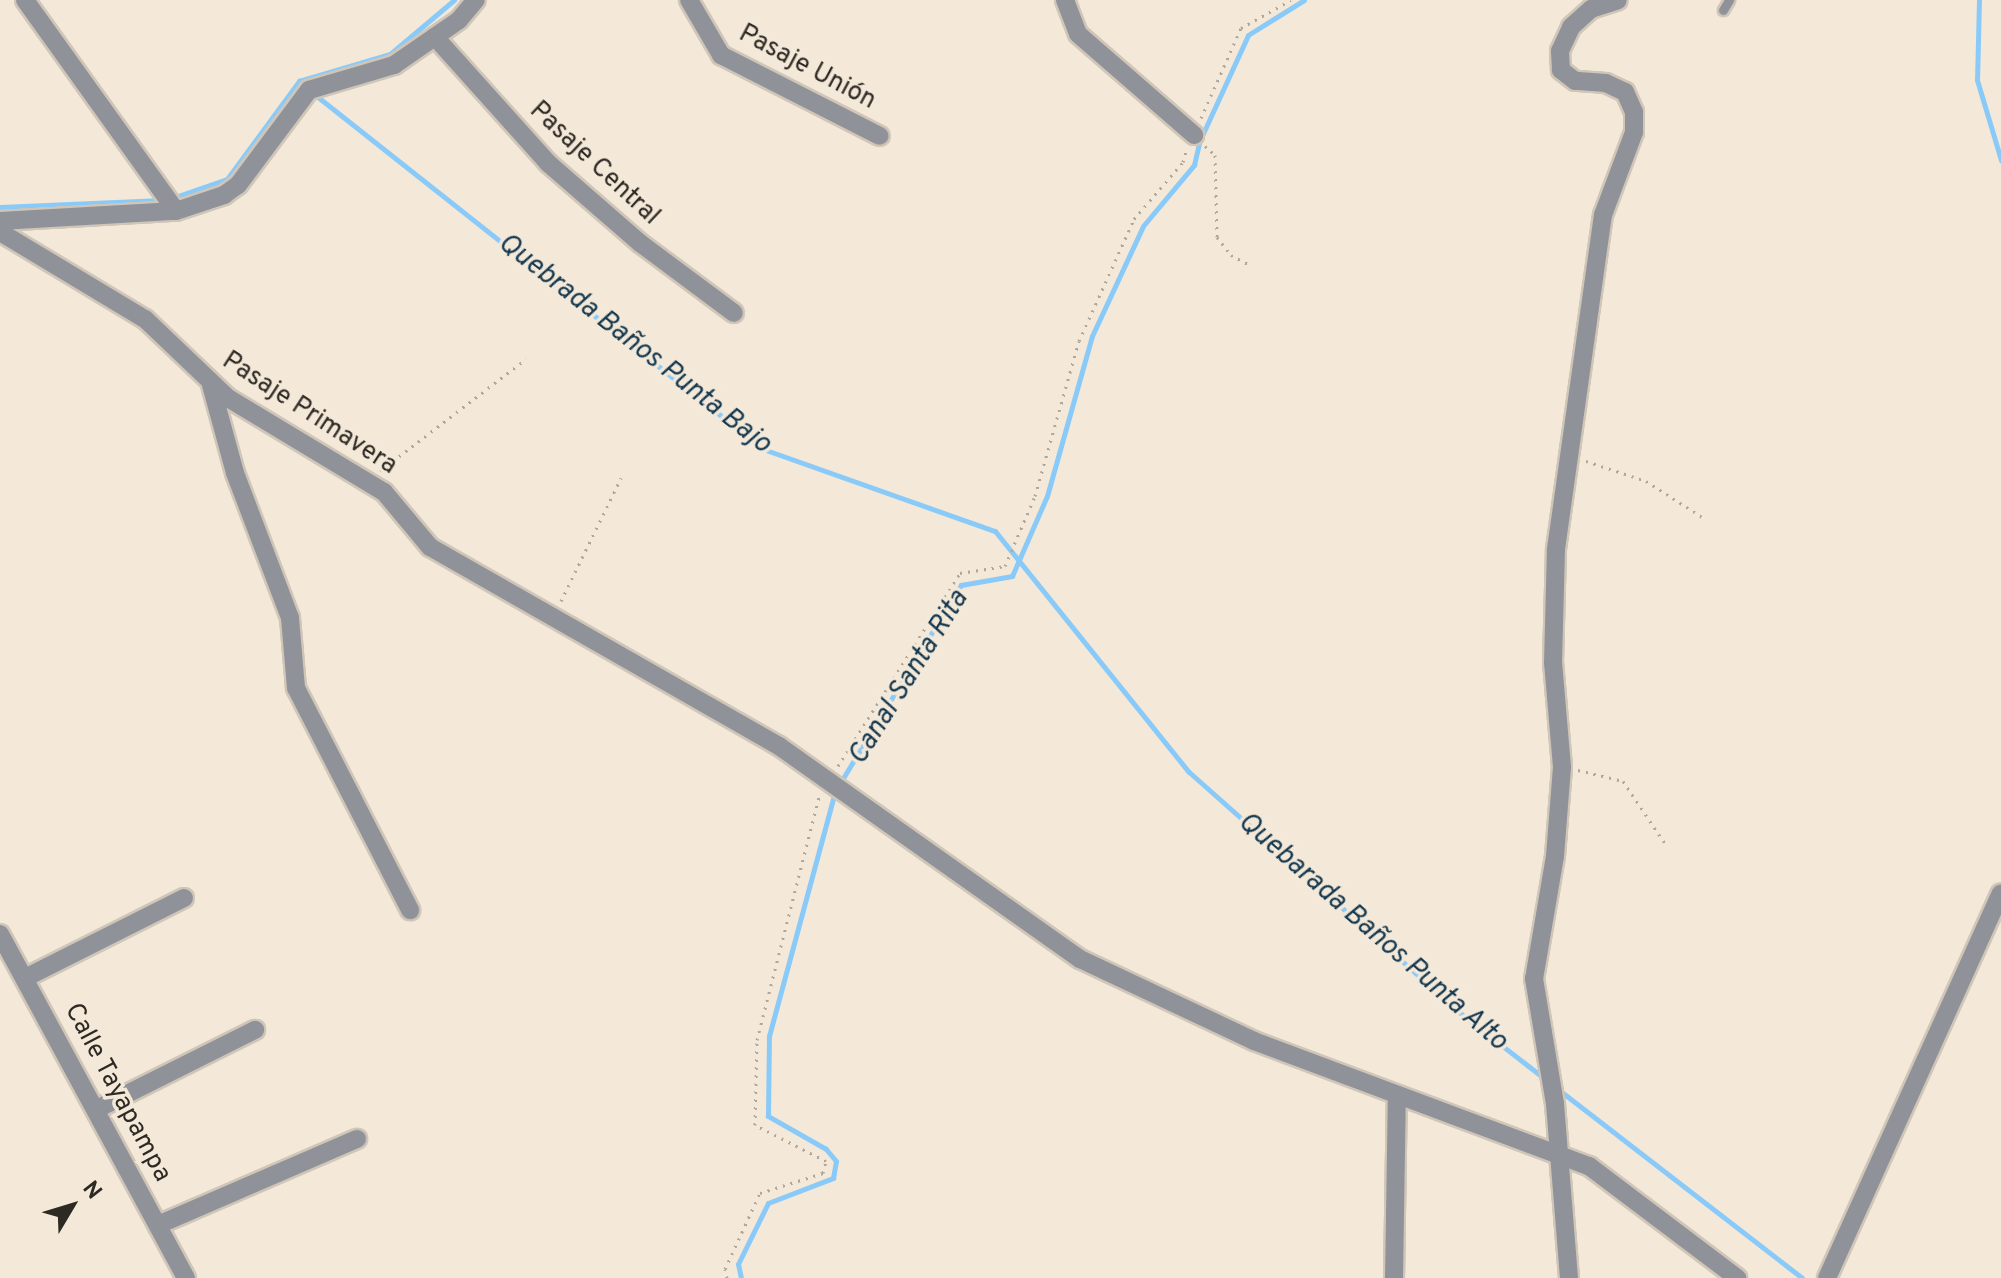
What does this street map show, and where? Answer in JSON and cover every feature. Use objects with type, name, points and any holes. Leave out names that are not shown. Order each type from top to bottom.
[{"type":"street","points":[[25,0],[176,211]]},
{"type":"street","points":[[0,221],[176,211],[224,195],[238,185],[309,90],[394,65],[435,37],[476,0]]},
{"type":"street","name":"Pasaje Unión","points":[[689,0],[721,55],[880,136]]},
{"type":"street","points":[[1065,0],[1078,34],[1194,135]]},
{"type":"street","points":[[1569,1278],[1558,1155],[1534,979],[1555,856],[1562,767],[1553,663],[1555,563],[1603,215],[1634,132],[1634,112],[1625,92],[1606,83],[1575,81],[1561,70],[1560,51],[1571,27],[1591,9],[1618,0]]},
{"type":"street","name":"Pasaje Central","points":[[435,37],[548,163],[640,243],[734,313]]},
{"type":"street","name":"Pasaje Primavera","points":[[0,232],[145,319],[211,385],[368,480],[430,547],[554,615],[833,783],[1080,959],[1254,1041],[1589,1166],[1737,1278]]},
{"type":"street","points":[[211,385],[235,473],[290,618],[296,688],[410,910]]},
{"type":"street","points":[[1827,1278],[2001,893]]},
{"type":"street","points":[[25,978],[184,898]]},
{"type":"street","name":"Calle Tayapampa","points":[[0,934],[186,1278]]},
{"type":"street","points":[[97,1109],[255,1030]]},
{"type":"street","points":[[1394,1278],[1397,1095]]},
{"type":"street","points":[[158,1225],[357,1139]]},
{"type":"lane","points":[[1723,10],[1729,0]]},
{"type":"path","points":[[727,1278],[725,1269],[760,1193],[823,1173],[826,1161],[755,1125],[757,1040],[816,802],[833,783],[960,573],[1005,566],[1035,496],[1079,341],[1134,219],[1183,162],[1241,28],[1291,0]]},
{"type":"path","points":[[1194,135],[1215,155],[1217,237],[1231,255],[1248,264]]},
{"type":"path","points":[[368,480],[526,359]]},
{"type":"path","points":[[1570,456],[1646,481],[1702,517]]},
{"type":"path","points":[[554,615],[621,478]]},
{"type":"path","points":[[1562,767],[1623,781],[1666,845]]},
{"type":"waterway","points":[[172,198],[227,179],[299,81],[390,54],[454,0]]},
{"type":"waterway","name":"Canal Santa Rita","points":[[840,783],[961,585],[1012,576],[1047,496],[1092,336],[1143,226],[1194,165],[1200,140],[1248,35],[1304,0]]},
{"type":"waterway","points":[[1979,0],[1977,80],[2001,160]]},
{"type":"waterway","name":"Quebrada Baños Punta Bajo","points":[[314,94],[763,449],[995,531],[1189,772],[1460,1013],[1545,1079]]},
{"type":"waterway","points":[[0,207],[162,200]]},
{"type":"waterway","name":"Canal Santa Rita","points":[[741,1278],[738,1264],[768,1203],[833,1178],[836,1161],[826,1149],[768,1116],[769,1036],[835,791]]},
{"type":"waterway","name":"Quebarada Baños Punta Alto","points":[[1559,1090],[1802,1278]]}]
